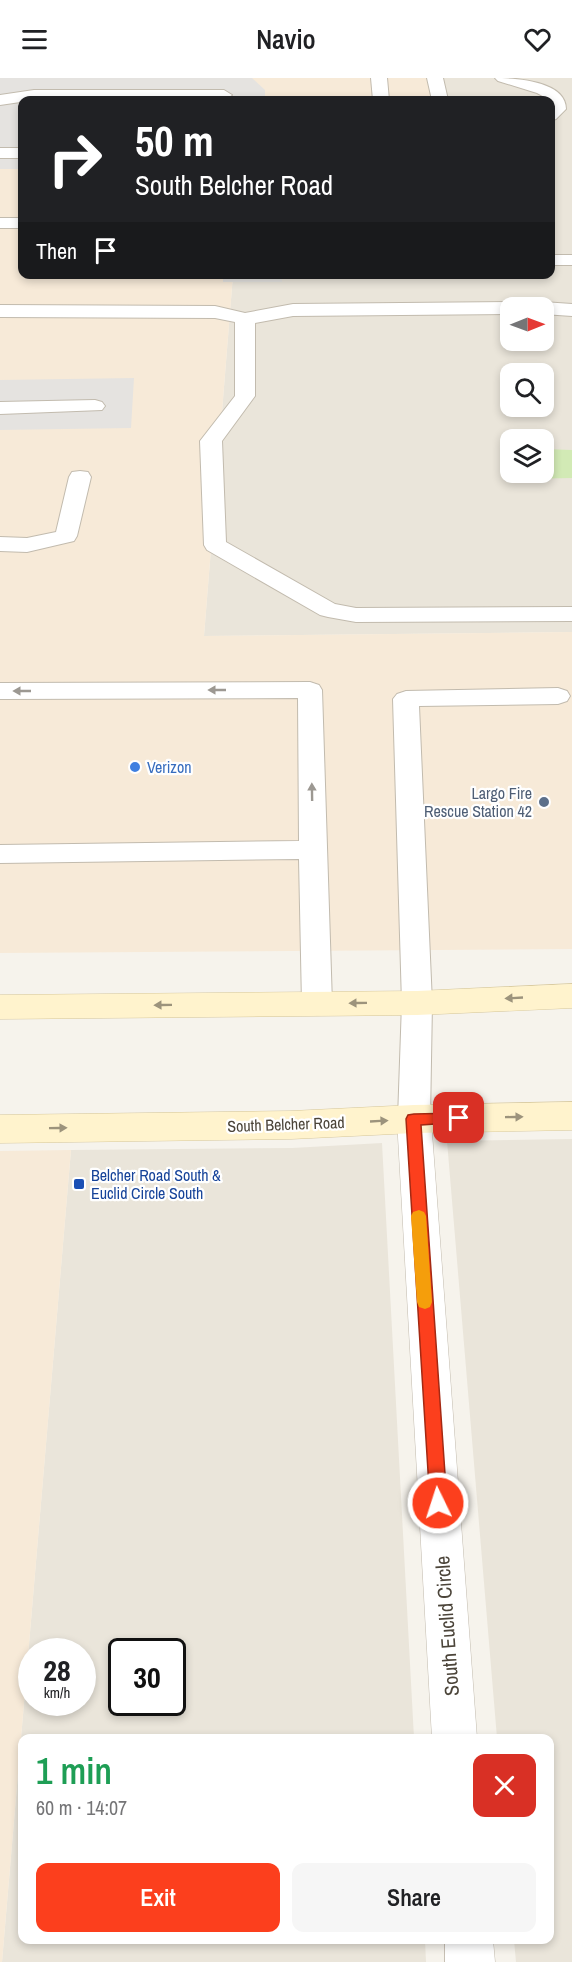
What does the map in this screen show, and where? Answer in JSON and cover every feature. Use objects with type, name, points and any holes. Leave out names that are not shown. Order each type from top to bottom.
[{"type":"main road","points":[[0,1007],[417,1003],[572,996]]},
{"type":"main road","name":"South Belcher Road","points":[[0,1129],[291,1125],[414,1119],[572,1116]]},
{"type":"street","name":"South Euclid Circle","points":[[414,1119],[455,1734]]},
{"type":"street","points":[[469,1944],[470,1962]]},
{"type":"lane","points":[[202,78],[218,84],[223,96]]},
{"type":"lane","points":[[379,78],[381,96]]},
{"type":"lane","points":[[435,78],[439,96]]},
{"type":"lane","points":[[503,78],[553,96]]},
{"type":"lane","points":[[0,88],[37,87],[190,96]]},
{"type":"lane","points":[[0,100],[37,87]]},
{"type":"lane","points":[[555,98],[558,102],[558,109],[555,112]]},
{"type":"lane","points":[[0,153],[18,153]]},
{"type":"lane","points":[[0,223],[18,223]]},
{"type":"lane","points":[[555,260],[572,260]]},
{"type":"lane","points":[[0,311],[215,312],[245,319],[293,310],[500,308]]},
{"type":"lane","points":[[554,309],[572,310]]},
{"type":"lane","points":[[245,319],[245,396],[211,441],[215,545],[328,610],[356,615],[572,614]]},
{"type":"lane","points":[[0,408],[95,406]]},
{"type":"lane","points":[[0,544],[27,544],[66,536],[80,477]]},
{"type":"lane","points":[[0,691],[310,690],[317,1004]]},
{"type":"lane","points":[[414,1119],[417,1003],[406,699],[558,696]]},
{"type":"lane","points":[[0,854],[313,850]]},
{"type":"shaded area","points":[[0,78],[430,78],[434,96],[18,96],[18,279],[233,279],[204,636],[572,632],[572,949],[0,953]]},
{"type":"shaded area","points":[[0,78],[252,78],[265,90],[265,96],[18,96],[18,169],[0,169]]},
{"type":"shaded area","points":[[430,78],[572,78],[572,632],[204,636],[233,279],[555,279],[555,96],[434,96]]},
{"type":"shaded area","points":[[223,279],[282,279],[282,282],[223,282]]},
{"type":"shaded area","points":[[134,378],[131,428],[0,430],[0,380]]},
{"type":"shaded area","points":[[572,1139],[572,1962],[516,1962],[514,1944],[554,1944],[554,1734],[497,1734],[447,1141]]},
{"type":"shaded area","points":[[382,1143],[414,1734],[21,1734],[23,1716],[96,1716],[96,1638],[30,1638],[71,1150],[292,1148]]},
{"type":"shaded area","points":[[71,1150],[30,1638],[18,1638],[18,1716],[23,1716],[21,1734],[18,1734],[18,1774],[2,1962],[0,1962],[0,1151]]},
{"type":"shaded area","points":[[18,1774],[18,1944],[425,1944],[426,1962],[2,1962]]},
{"type":"green space","points":[[554,449],[572,450],[572,478],[554,478]]},
{"type":"slow traffic","points":[[419,1216],[425,1302]]},
{"type":"place","name":"Verizon","points":[[135,767]]},
{"type":"place","name":"Largo Fire Rescue Station 42","points":[[544,802]]},
{"type":"place","name":"Belcher Road South & Euclid Circle South","points":[[79,1184]]},
{"type":"route","points":[[438,1503],[417,1197],[414,1119],[459,1118]]}]
